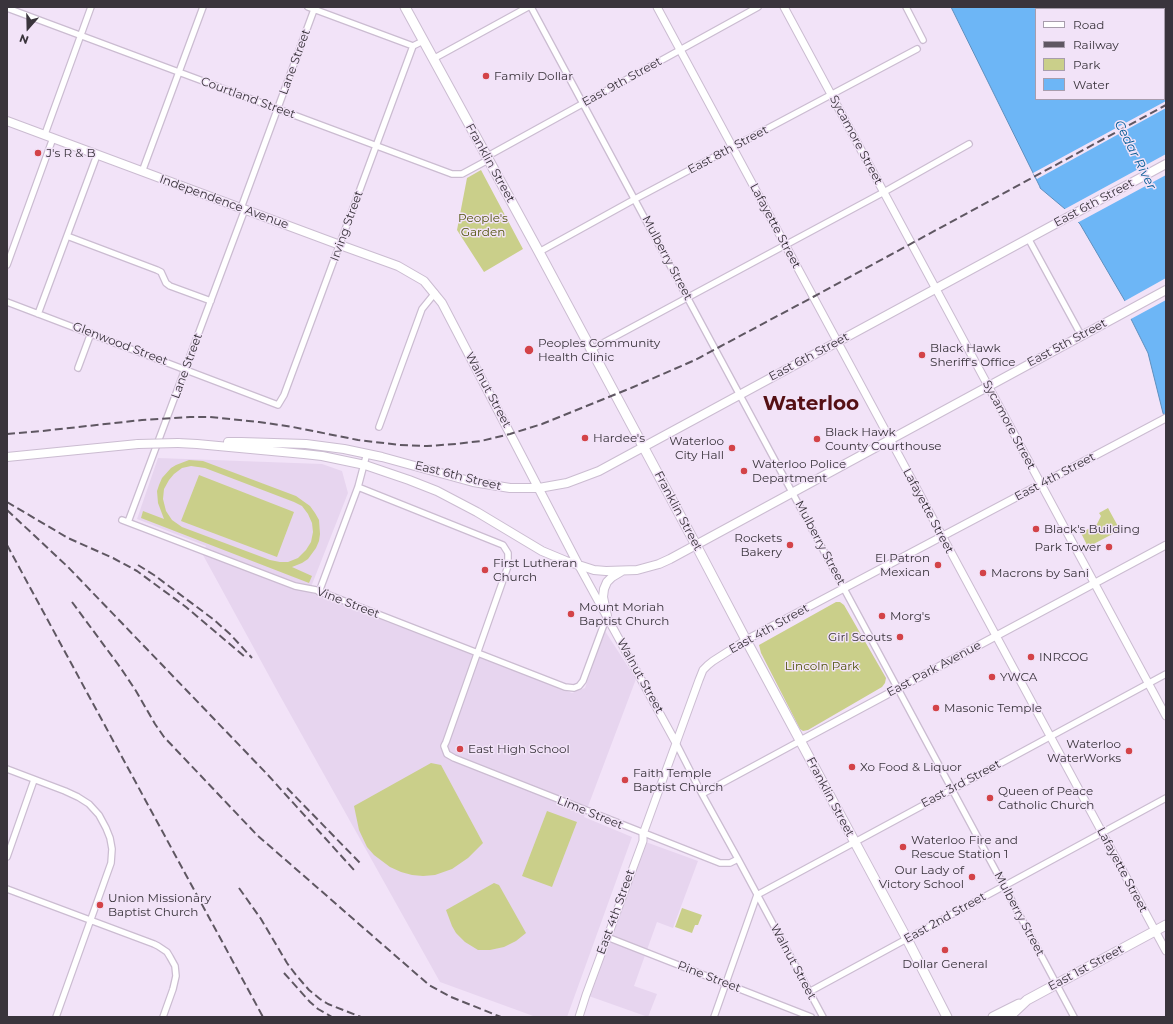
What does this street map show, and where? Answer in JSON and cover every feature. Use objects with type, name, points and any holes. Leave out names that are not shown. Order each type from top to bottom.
[{"type":"main road","name":"Franklin Street","points":[[405,7],[539,252],[590,350],[907,939],[947,1017]]},
{"type":"main road","name":"Independence Avenue","points":[[7,121],[398,266],[424,281],[435,293]]},
{"type":"main road","name":"East 6th Street","points":[[197,444],[241,442],[324,446],[367,453],[486,485],[510,488],[539,488],[567,483],[599,471],[1166,164]]},
{"type":"main road","name":"East 5th Street","points":[[197,444],[322,456],[365,465],[437,491],[542,551],[566,561],[594,570],[637,570],[659,564],[696,545],[1166,290]]},
{"type":"main road","name":"Walnut Street","points":[[435,293],[442,303],[580,566]]},
{"type":"main road","points":[[7,457],[138,444],[197,444]]},
{"type":"main road","points":[[607,616],[603,597],[604,589],[607,582],[622,571]]},
{"type":"main road","name":"East 1st Street","points":[[1009,1017],[1027,1000],[1166,924]]},
{"type":"main road","points":[[993,1017],[1027,1000]]},
{"type":"street","points":[[45,134],[91,7]]},
{"type":"street","points":[[142,172],[203,7]]},
{"type":"street","points":[[433,59],[528,7]]},
{"type":"street","name":"Mulberry Street","points":[[532,7],[1074,1017]]},
{"type":"street","name":"Lafayette Street","points":[[657,7],[1166,951]]},
{"type":"street","name":"East 9th Street","points":[[487,159],[758,7]]},
{"type":"street","name":"Sycamore Street","points":[[784,7],[1166,716]]},
{"type":"street","points":[[906,7],[923,40]]},
{"type":"street","name":"Courtland Street","points":[[7,8],[452,174],[462,174],[487,159]]},
{"type":"street","points":[[313,8],[413,46],[423,40]]},
{"type":"street","name":"Lane Street","points":[[128,522],[211,301],[313,8]]},
{"type":"street","name":"Irving Street","points":[[278,405],[284,395],[413,46]]},
{"type":"street","name":"East 8th Street","points":[[539,252],[635,199],[917,49]]},
{"type":"street","points":[[7,265],[54,138]]},
{"type":"street","points":[[590,350],[884,192],[968,144]]},
{"type":"street","points":[[38,314],[98,155]]},
{"type":"street","points":[[67,236],[157,270],[161,272],[166,283],[170,286],[211,301]]},
{"type":"street","points":[[1028,238],[1081,335]]},
{"type":"street","points":[[379,427],[422,309],[435,293]]},
{"type":"street","name":"Glenwood Street","points":[[7,302],[278,405]]},
{"type":"street","points":[[78,368],[91,333]]},
{"type":"street","name":"East 4th Street","points":[[579,1017],[703,670],[713,661],[746,640],[1165,419]]},
{"type":"street","points":[[319,592],[358,487],[367,453]]},
{"type":"street","points":[[358,487],[503,545],[508,554],[508,566],[477,652]]},
{"type":"street","name":"Vine Street","points":[[122,520],[295,586],[319,592],[564,687],[574,688],[579,686],[583,681],[607,616]]},
{"type":"street","name":"East Park Avenue","points":[[702,794],[1166,545]]},
{"type":"street","name":"Walnut Street","points":[[580,566],[823,1017]]},
{"type":"street","name":"Lime Street","points":[[477,652],[446,742],[445,750],[447,754],[644,834],[720,863],[730,863],[738,859]]},
{"type":"street","name":"East 3rd Street","points":[[757,895],[1166,674]]},
{"type":"street","points":[[7,769],[78,797],[89,804],[99,815],[110,838],[112,849],[111,863],[56,1017]]},
{"type":"street","points":[[7,857],[34,780]]},
{"type":"street","name":"East 2nd Street","points":[[809,992],[1166,798]]},
{"type":"street","points":[[7,889],[158,946],[167,952],[173,961],[176,976],[163,1017]]},
{"type":"street","points":[[714,1017],[757,895]]},
{"type":"street","name":"Pine Street","points":[[607,937],[811,1017]]},
{"type":"shaded area","name":"East High School","points":[[158,458],[322,464],[342,471],[348,493],[309,592],[572,693],[585,688],[605,631],[636,679],[584,817],[632,837],[567,1017],[536,1017],[440,982],[203,555],[206,546],[137,519]]},
{"type":"shaded area","points":[[643,841],[698,861],[673,928],[657,922],[634,986],[657,994],[648,1017],[586,995]]},
{"type":"green space","points":[[1144,7],[1166,7],[1166,32],[1165,8]]},
{"type":"green space","name":"People's Garden","points":[[481,170],[523,249],[484,272],[457,230],[467,178]]},
{"type":"green space","points":[[189,460],[203,461],[296,496],[310,506],[319,520],[319,541],[308,559],[292,567],[312,576],[309,583],[141,518],[143,511],[164,519],[158,503],[157,491],[162,478],[171,468]],"holes":[[[191,466],[205,468],[302,506],[312,523],[313,532],[311,542],[306,550],[298,558],[288,562],[270,560],[182,527],[172,520],[166,511],[163,499],[164,489],[169,480],[182,468]]]},
{"type":"green space","points":[[199,475],[294,512],[277,557],[181,521]]},
{"type":"green space","points":[[1108,508],[1120,530],[1088,547],[1081,533],[1097,524],[1101,516],[1099,513]]},
{"type":"green space","name":"Lincoln Park","points":[[836,602],[840,602],[844,605],[886,678],[885,683],[882,687],[808,730],[803,731],[800,729],[761,653],[759,645]]},
{"type":"green space","points":[[431,763],[441,765],[483,843],[468,858],[452,869],[435,875],[412,875],[390,867],[374,855],[367,847],[359,830],[354,806]]},
{"type":"green space","points":[[547,811],[577,822],[552,887],[522,876]]},
{"type":"green space","points":[[494,883],[499,885],[526,933],[516,941],[504,947],[490,950],[478,950],[465,942],[456,933],[446,910]]},
{"type":"green space","points":[[682,908],[702,915],[698,925],[695,925],[692,933],[675,927]]},
{"type":"water","name":"Cedar River","points":[[951,7],[1144,7],[1145,8],[1035,8],[1035,100],[1165,100],[1165,31],[1166,32],[1166,420],[1148,353],[1131,319],[1125,301],[1080,224],[1040,187]]},
{"type":"pier","points":[[1166,101],[1166,108],[1037,179],[1033,173]]},
{"type":"pier","points":[[1166,154],[1166,175],[1077,223],[1063,210]]},
{"type":"pier","points":[[1166,278],[1166,300],[1129,320],[1123,302]]},
{"type":"railway","points":[[7,434],[142,420],[190,417],[210,417],[259,422],[358,440],[400,445],[427,446],[456,444],[481,441],[510,434],[542,424],[695,360],[1166,105]]},
{"type":"railway","points":[[7,502],[68,538],[113,558],[137,571],[186,607],[245,657]]},
{"type":"railway","points":[[7,510],[68,567],[267,774],[354,870]]},
{"type":"railway","points":[[7,545],[263,1017]]},
{"type":"railway","points":[[138,565],[154,575],[213,619],[230,634],[252,658]]},
{"type":"railway","points":[[72,602],[120,667],[164,737],[257,835],[429,985],[451,997],[501,1017]]},
{"type":"railway","points":[[287,788],[360,863]]},
{"type":"railway","points":[[239,888],[261,919],[287,963],[309,990],[328,1004],[361,1017]]},
{"type":"railway","points":[[284,973],[310,1002],[318,1009],[332,1017]]},
{"type":"place","name":"Family Dollar","points":[[486,76]]},
{"type":"place","name":"J's R & B","points":[[38,153]]},
{"type":"place","name":"Peoples Community Health Clinic","points":[[529,350]]},
{"type":"place","name":"Black Hawk Sheriff's Office","points":[[922,355]]},
{"type":"place","name":"Hardee's","points":[[585,438]]},
{"type":"place","name":"Black Hawk County Courthouse","points":[[817,439]]},
{"type":"place","name":"Waterloo City Hall","points":[[732,448]]},
{"type":"place","name":"Waterloo Police Department","points":[[744,471]]},
{"type":"place","name":"Black's Building","points":[[1036,529]]},
{"type":"place","name":"Rockets Bakery","points":[[790,545]]},
{"type":"place","name":"Park Tower","points":[[1109,547]]},
{"type":"place","name":"El Patron Mexican","points":[[938,565]]},
{"type":"place","name":"First Lutheran Church","points":[[485,570]]},
{"type":"place","name":"Macrons by Sani","points":[[983,573]]},
{"type":"place","name":"Mount Moriah Baptist Church","points":[[571,614]]},
{"type":"place","name":"Morg's","points":[[882,616]]},
{"type":"place","name":"Girl Scouts","points":[[900,637]]},
{"type":"place","name":"INRCOG","points":[[1031,657]]},
{"type":"place","name":"YWCA","points":[[992,677]]},
{"type":"place","name":"Masonic Temple","points":[[936,708]]},
{"type":"place","name":"East High School","points":[[460,749]]},
{"type":"place","name":"Waterloo WaterWorks","points":[[1129,751]]},
{"type":"place","name":"Xo Food & Liquor","points":[[852,767]]},
{"type":"place","name":"Faith Temple Baptist Church","points":[[625,780]]},
{"type":"place","name":"Queen of Peace Catholic Church","points":[[990,798]]},
{"type":"place","name":"Waterloo Fire and Rescue Station 1","points":[[903,847]]},
{"type":"place","name":"Our Lady of Victory School","points":[[972,877]]},
{"type":"place","name":"Union Missionary Baptist Church","points":[[100,905]]},
{"type":"place","name":"Dollar General","points":[[945,950]]},
{"type":"district","name":"Waterloo","points":[[811,404]]}]
